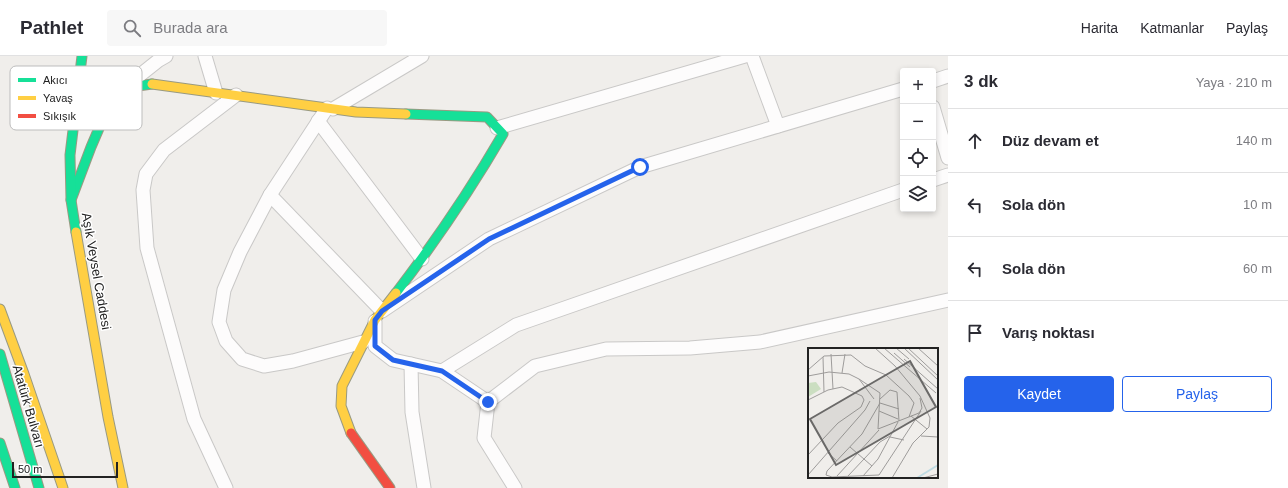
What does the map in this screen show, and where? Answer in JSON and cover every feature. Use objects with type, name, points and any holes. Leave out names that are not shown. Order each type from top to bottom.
[{"type":"main road","name":"Aşık Veysel Caddesi","points":[[81,66],[82,56]]},
{"type":"main road","points":[[142,86],[153,84],[356,112],[487,117],[503,134],[489,158],[422,259],[379,316],[363,342],[342,386],[341,406],[350,432],[390,488]]},
{"type":"main road","name":"Aşık Veysel Caddesi","points":[[73,130],[70,155],[71,200],[108,417],[123,488]]},
{"type":"main road","points":[[71,200],[98,130]]},
{"type":"main road","points":[[0,309],[63,488]]},
{"type":"main road","name":"Atatürk Bulvarı","points":[[0,354],[39,488]]},
{"type":"main road","points":[[0,443],[15,488]]},
{"type":"street","points":[[142,74],[166,56]]},
{"type":"street","points":[[205,56],[216,93]]},
{"type":"street","points":[[363,342],[293,361],[264,366],[242,358],[226,341],[219,322],[224,290],[240,252],[270,195],[318,121],[330,109],[422,56]]},
{"type":"street","points":[[497,128],[745,56]]},
{"type":"street","points":[[752,56],[778,126]]},
{"type":"street","points":[[936,79],[948,76]]},
{"type":"street","points":[[488,402],[442,371],[393,360],[375,346],[379,316],[489,239],[640,167],[900,90]]},
{"type":"street","points":[[226,488],[194,419],[147,248],[143,190],[146,174],[164,150],[236,96]]},
{"type":"street","points":[[936,117],[948,158]]},
{"type":"street","points":[[318,121],[422,259]]},
{"type":"street","points":[[936,179],[948,175]]},
{"type":"street","points":[[442,371],[516,325],[900,191]]},
{"type":"street","points":[[270,195],[379,316]]},
{"type":"street","points":[[515,488],[484,438],[488,402],[535,366],[606,349],[690,348],[760,342],[948,300]]},
{"type":"street","points":[[411,364],[412,412],[424,488]]},
{"type":"traffic: fast","points":[[81,66],[82,56]]},
{"type":"traffic: fast","points":[[142,85],[152,84]]},
{"type":"traffic: fast","points":[[396,293],[452,215],[503,134],[487,117],[406,114]]},
{"type":"traffic: fast","points":[[73,130],[70,155],[71,200],[76,232]]},
{"type":"traffic: fast","points":[[71,200],[98,130]]},
{"type":"traffic: fast","points":[[0,354],[39,488]]},
{"type":"traffic: fast","points":[[0,443],[15,488]]},
{"type":"traffic: slow","points":[[152,84],[356,112],[406,114]]},
{"type":"traffic: slow","points":[[76,232],[108,417],[123,488]]},
{"type":"traffic: slow","points":[[351,433],[341,406],[342,386],[375,320],[396,293]]},
{"type":"traffic: slow","points":[[0,309],[63,488]]},
{"type":"traffic: jam","points":[[351,433],[390,488]]},
{"type":"route","points":[[488,402],[442,371],[393,360],[375,346],[375,320],[382,311],[489,239],[640,167]]}]
